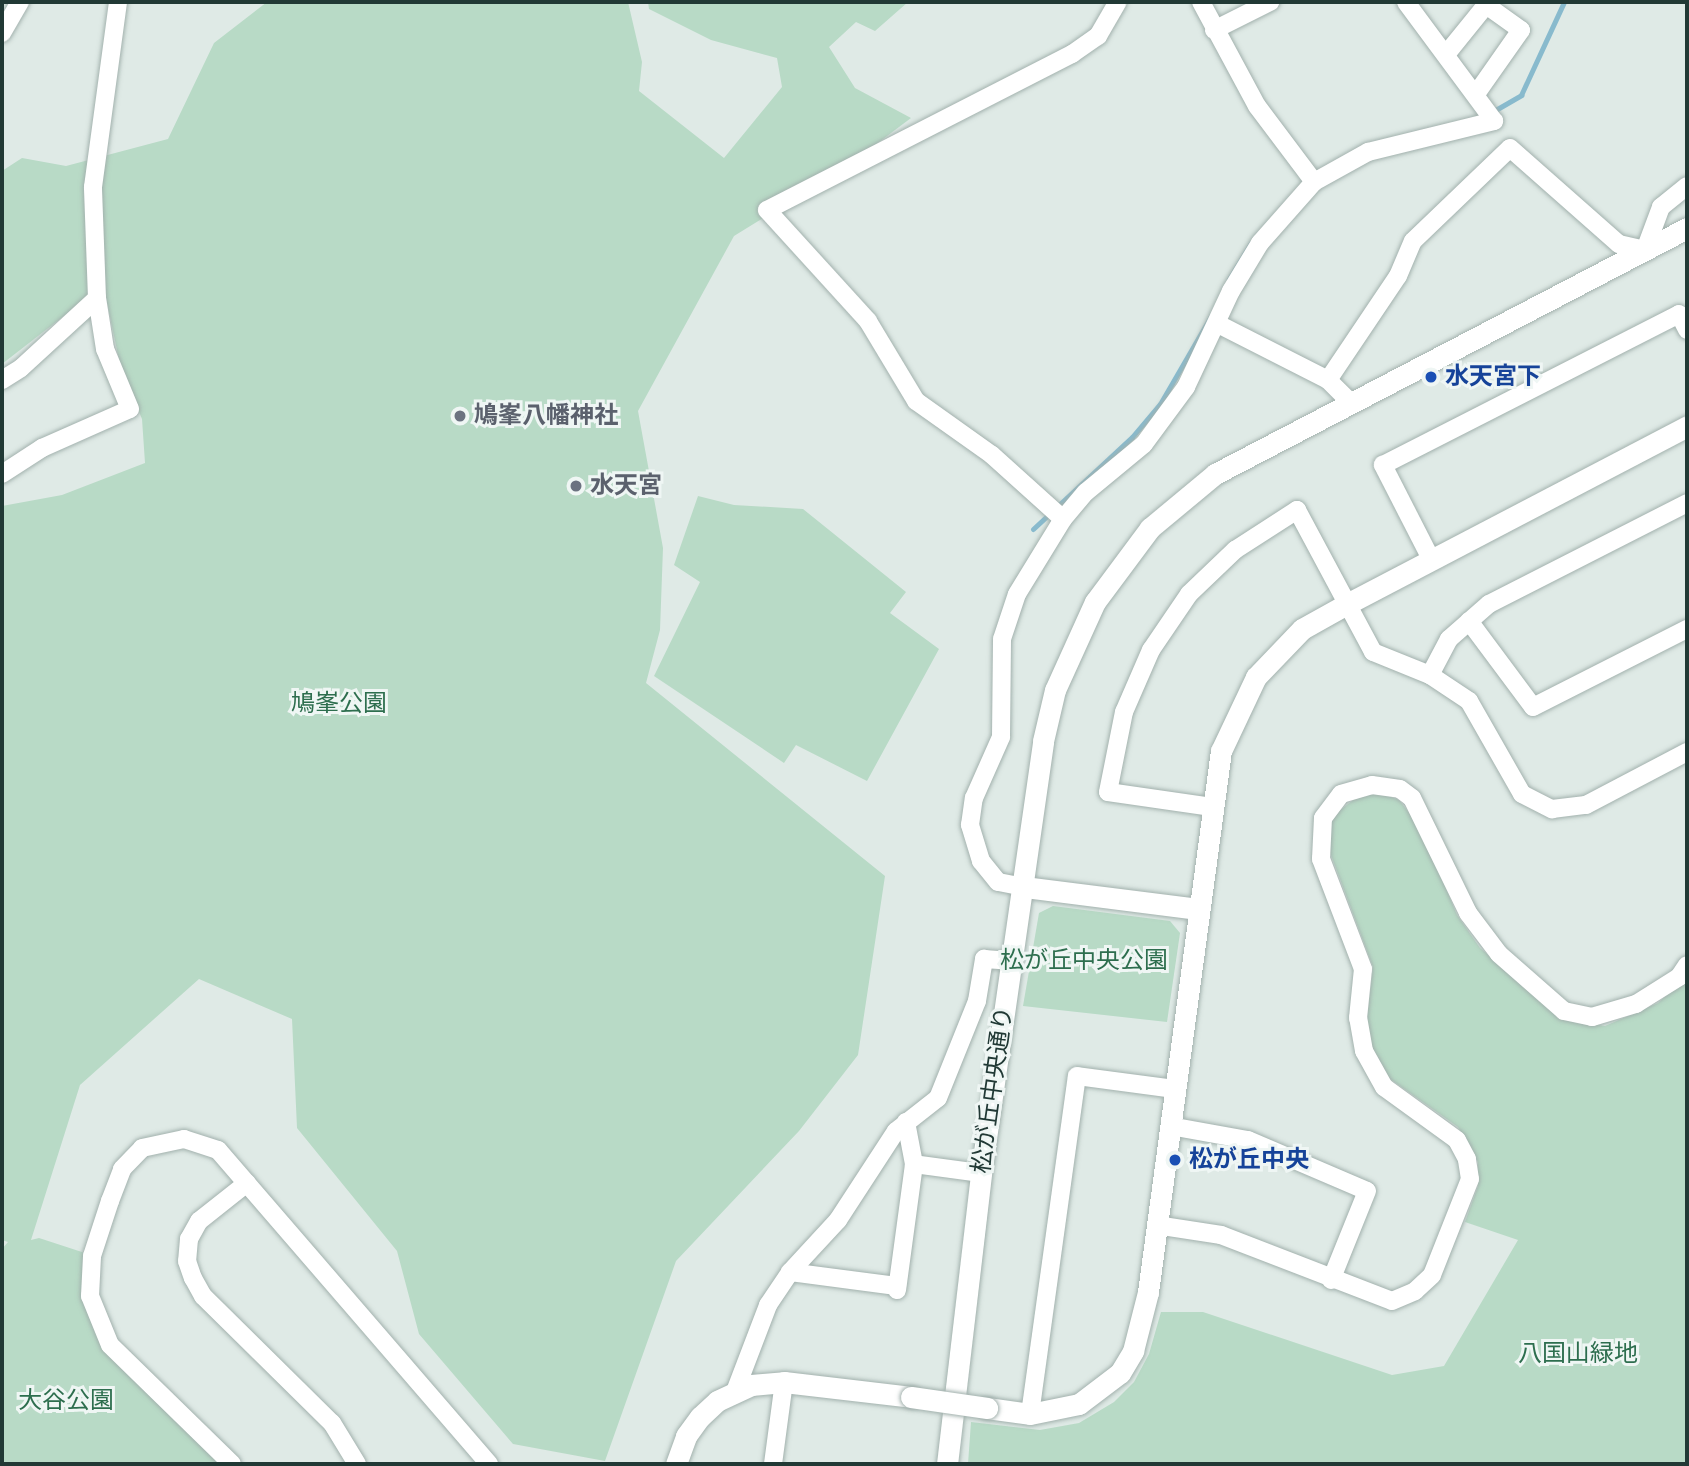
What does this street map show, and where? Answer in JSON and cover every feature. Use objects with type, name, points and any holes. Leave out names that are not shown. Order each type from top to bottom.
[{"type":"street","points":[[2,33],[20,2]]},
{"type":"street","points":[[2,474],[42,448],[130,410],[105,349],[97,298],[93,187],[118,2]]},
{"type":"street","points":[[1063,519],[992,455],[916,401],[868,321],[767,210],[1072,54],[1098,36],[1118,2]]},
{"type":"street","points":[[1201,2],[1257,106],[1314,182]]},
{"type":"street","points":[[1214,30],[1270,2]]},
{"type":"street","points":[[1198,909],[998,882],[981,861],[970,825],[974,798],[1001,737],[1002,639],[1017,594],[1063,519],[1086,492],[1144,444],[1186,387],[1260,243],[1314,182],[1367,152],[1494,121],[1448,52],[1406,2]]},
{"type":"street","points":[[1448,52],[1486,5],[1521,30],[1476,93]]},
{"type":"street","points":[[1328,380],[1398,276],[1413,241],[1510,148],[1619,244],[1645,250],[1661,207],[1687,186]]},
{"type":"street","name":"松が丘中央通り","points":[[947,1464],[981,1173],[1043,741],[1055,690],[1094,602],[1150,528],[1190,493],[1250,453],[1687,228]]},
{"type":"street","points":[[2,380],[21,368],[97,298]]},
{"type":"street","points":[[1431,559],[1384,465],[1679,314],[1687,330]]},
{"type":"street","points":[[1218,324],[1328,380],[1349,401]]},
{"type":"street","points":[[736,1389],[784,1382],[1030,1414],[1079,1404],[1120,1373],[1133,1351],[1142,1322],[1221,751],[1256,677],[1302,629],[1687,426]]},
{"type":"street","points":[[1430,675],[1449,639],[1489,604],[1687,503]]},
{"type":"street","points":[[1212,807],[1108,792],[1124,712],[1151,650],[1198,585],[1236,550],[1297,510],[1373,652],[1430,675],[1469,701],[1522,794],[1552,809],[1586,805],[1687,752]]},
{"type":"street","points":[[1469,621],[1533,707],[1686,633]]},
{"type":"street","points":[[1156,1225],[1221,1235],[1331,1280],[1392,1301],[1415,1291],[1432,1275],[1471,1179],[1467,1158],[1457,1140],[1384,1087],[1364,1051],[1358,1018],[1363,970],[1321,859],[1323,818],[1341,794],[1372,785],[1400,789],[1412,798],[1468,913],[1499,954],[1564,1011],[1592,1017],[1636,1004],[1679,977],[1687,965]]},
{"type":"street","points":[[676,1464],[686,1436],[701,1417],[736,1389],[768,1306],[790,1272],[838,1220],[896,1131],[938,1098],[977,1001],[984,959],[1011,961]]},
{"type":"street","points":[[1030,1414],[1077,1076],[1175,1089]]},
{"type":"street","points":[[790,1272],[897,1288],[914,1164],[906,1122]]},
{"type":"street","points":[[1170,1126],[1248,1140],[1367,1191],[1331,1280]]},
{"type":"street","points":[[232,1464],[110,1345],[90,1296],[92,1256],[118,1179],[142,1148],[184,1139],[218,1150],[489,1464]]},
{"type":"street","points":[[914,1164],[981,1173]]},
{"type":"street","points":[[247,1183],[199,1221],[188,1250],[193,1278],[203,1296],[332,1423],[357,1464]]},
{"type":"street","points":[[773,1464],[784,1382]]},
{"type":"green space","name":"鳩峯公園","points":[[267,2],[628,2],[642,62],[639,91],[724,158],[782,87],[777,58],[711,40],[649,9],[648,2],[908,2],[875,31],[856,22],[829,47],[855,88],[911,118],[843,169],[734,236],[638,411],[663,548],[660,630],[646,683],[885,876],[858,1055],[799,1131],[676,1261],[605,1461],[513,1444],[419,1334],[397,1251],[297,1128],[292,1019],[199,979],[80,1085],[31,1240],[39,1238],[88,1254],[90,1318],[220,1464],[2,1464],[2,1249],[8,1242],[2,1240],[2,506],[62,495],[145,463],[142,419],[121,369],[105,293],[92,294],[2,364],[2,171],[22,158],[66,166],[168,139],[214,43]]},
{"type":"green space","points":[[698,496],[734,505],[803,509],[906,592],[890,613],[939,649],[867,781],[796,745],[784,763],[654,676],[700,582],[674,565]]},
{"type":"green space","name":"八国山緑地","points":[[1380,793],[1399,800],[1421,828],[1457,915],[1480,948],[1566,1020],[1605,1026],[1658,1003],[1687,976],[1687,1464],[968,1464],[971,1422],[1040,1430],[1079,1423],[1114,1402],[1134,1382],[1149,1354],[1161,1312],[1203,1312],[1392,1375],[1444,1366],[1518,1240],[1465,1222],[1478,1186],[1478,1162],[1458,1127],[1386,1076],[1373,1052],[1367,1019],[1373,967],[1325,839],[1334,815],[1357,797]]},
{"type":"green space","name":"松が丘中央公園","points":[[1053,906],[1170,921],[1180,933],[1167,1022],[1023,1006],[1039,913]]},
{"type":"waterway","points":[[1492,112],[1521,95],[1564,2]]},
{"type":"waterway","points":[[1229,279],[1251,243]]},
{"type":"waterway","points":[[1033,529],[1132,437],[1160,404],[1211,316]]},
{"type":"place","name":"水天宮下","points":[[1431,377]]},
{"type":"place","name":"鳩峯八幡神社","points":[[460,416]]},
{"type":"place","name":"水天宮","points":[[576,486]]},
{"type":"place","name":"松が丘中央","points":[[1175,1160]]},
{"type":"park label","name":"大谷公園","points":[[66,1401]]}]
